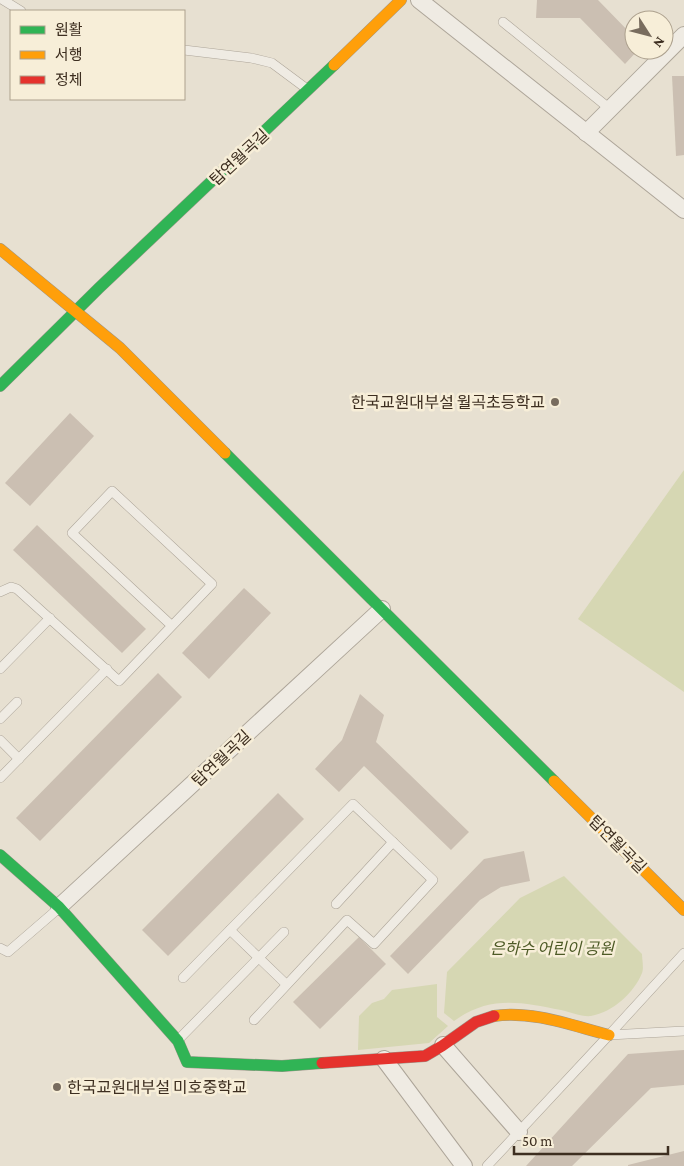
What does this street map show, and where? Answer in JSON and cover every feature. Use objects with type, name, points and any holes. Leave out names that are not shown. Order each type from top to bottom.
[{"type":"street","name":"탑연월곡길","points":[[0,386],[75,312],[309,91],[401,0]]},
{"type":"street","points":[[419,0],[684,210]]},
{"type":"street","points":[[586,133],[684,35]]},
{"type":"street","points":[[0,249],[75,312]]},
{"type":"street","name":"탑연월곡길","points":[[75,312],[120,348],[684,910]]},
{"type":"street","name":"탑연월곡길","points":[[59,907],[382,609]]},
{"type":"street","points":[[0,854],[59,907],[178,1040],[187,1062],[282,1066],[425,1056],[466,1028],[487,1017],[510,1015],[533,1017],[609,1036]]},
{"type":"street","points":[[443,1045],[519,1132]]},
{"type":"street","points":[[384,1059],[464,1166]]},
{"type":"lane","points":[[3,0],[19,10]]},
{"type":"lane","points":[[503,22],[610,109]]},
{"type":"lane","points":[[185,50],[243,57],[272,64],[309,91]]},
{"type":"lane","points":[[0,592],[11,587],[17,589],[119,681],[212,584],[112,491],[72,533],[171,626]]},
{"type":"lane","points":[[0,669],[50,618]]},
{"type":"lane","points":[[0,778],[107,669]]},
{"type":"lane","points":[[0,719],[17,702]]},
{"type":"lane","points":[[0,740],[19,759]]},
{"type":"lane","points":[[183,978],[353,804],[433,880],[374,944],[348,920],[254,1020]]},
{"type":"lane","points":[[336,904],[393,842]]},
{"type":"lane","points":[[0,948],[8,952],[59,907]]},
{"type":"lane","points":[[230,930],[286,984]]},
{"type":"lane","points":[[178,1040],[284,932]]},
{"type":"lane","points":[[487,1166],[684,953]]},
{"type":"lane","points":[[609,1036],[684,1031]]},
{"type":"green space","points":[[684,470],[684,692],[578,619]]},
{"type":"green space","name":"은하수 어린이 공원","points":[[564,876],[642,954],[642,973],[634,988],[615,1006],[591,1016],[519,1003],[493,1004],[480,1007],[454,1021],[444,1013],[447,972],[520,898]]},
{"type":"green space","points":[[437,984],[437,1017],[448,1026],[429,1043],[358,1050],[359,1016],[372,1003],[384,999],[392,990]]},
{"type":"building","points":[[537,0],[598,0],[624,27],[624,60],[629,60],[625,64],[580,18],[536,18]]},
{"type":"building","points":[[672,76],[684,76],[684,155],[676,156]]},
{"type":"building","points":[[70,413],[94,436],[30,506],[5,483]]},
{"type":"building","points":[[37,525],[146,629],[122,653],[13,550]]},
{"type":"building","points":[[244,588],[271,613],[209,679],[182,653]]},
{"type":"building","points":[[158,673],[182,697],[40,841],[16,818]]},
{"type":"building","points":[[360,694],[384,715],[376,742],[469,832],[451,850],[364,766],[339,792],[315,769],[342,740]]},
{"type":"building","points":[[278,793],[304,819],[168,956],[142,930]]},
{"type":"building","points":[[524,851],[530,881],[501,887],[480,900],[408,974],[390,956],[484,859]]},
{"type":"building","points":[[359,937],[386,964],[320,1029],[293,1002]]},
{"type":"building","points":[[684,1050],[684,1085],[651,1088],[572,1166],[526,1166],[628,1054]]},
{"type":"building","points":[[684,1151],[684,1166],[628,1166],[628,1165]]},
{"type":"traffic: fast","points":[[0,386],[99,288],[334,65]]},
{"type":"traffic: fast","points":[[225,453],[554,781]]},
{"type":"traffic: fast","points":[[0,855],[59,907],[178,1041],[187,1062],[282,1066],[322,1063]]},
{"type":"traffic: slow","points":[[334,65],[401,0]]},
{"type":"traffic: slow","points":[[0,249],[120,348],[225,453]]},
{"type":"traffic: slow","points":[[554,781],[684,910]]},
{"type":"traffic: slow","points":[[494,1016],[523,1015],[538,1017],[609,1035]]},
{"type":"traffic: jam","points":[[322,1063],[425,1056],[476,1022],[494,1016]]},
{"type":"place","name":"한국교원대부설 월곡초등학교","points":[[555,402]]},
{"type":"place","name":"한국교원대부설 미호중학교","points":[[57,1087]]}]
